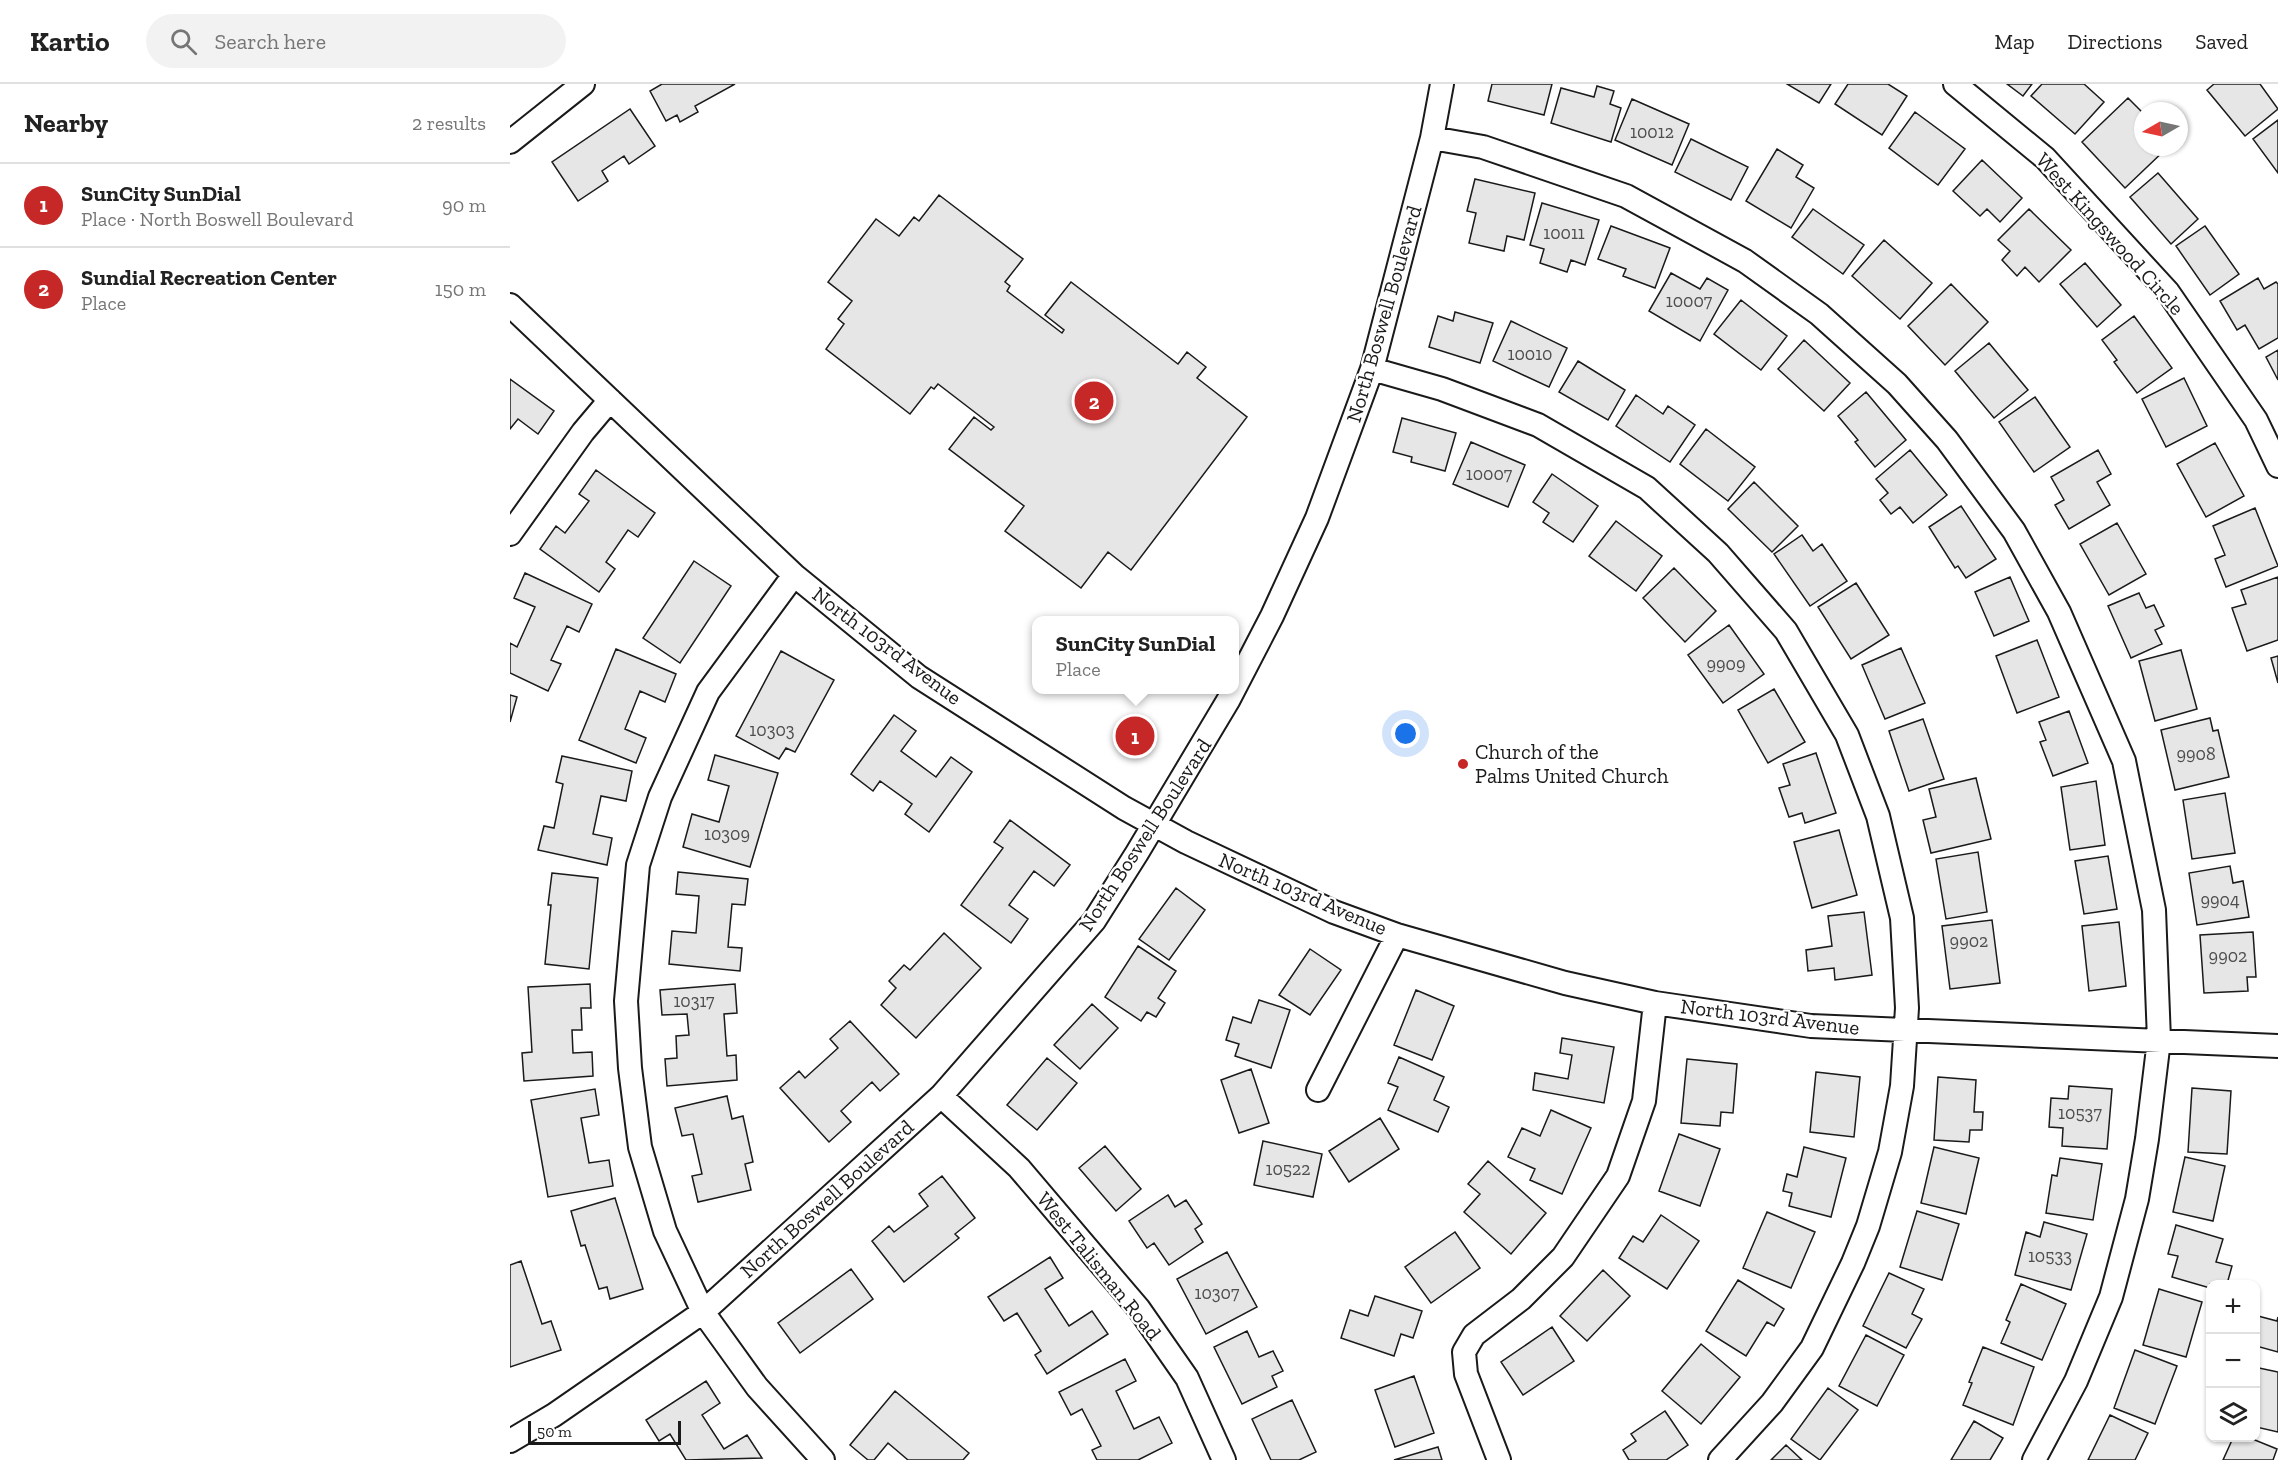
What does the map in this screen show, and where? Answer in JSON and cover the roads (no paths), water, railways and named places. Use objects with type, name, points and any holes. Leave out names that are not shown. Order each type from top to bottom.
[{"type":"street","points":[[510,142],[583,84]]},
{"type":"street","name":"North Boswell Boulevard","points":[[1239,680],[1281,598],[1320,509],[1372,369],[1432,138],[1442,84]]},
{"type":"street","name":"West Kingswood Circle","points":[[1955,84],[2045,158],[2168,292],[2256,420],[2278,466]]},
{"type":"street","points":[[1432,138],[1483,147],[1626,196],[1745,261],[1819,314],[1897,384],[1947,440],[2014,531],[2059,612],[2124,761],[2154,910],[2159,1040],[2137,1199],[2111,1297],[2076,1381],[2034,1460]]},
{"type":"street","name":"North 103rd Avenue","points":[[510,305],[794,575],[920,677],[1124,808],[1227,862],[1334,912],[1397,935],[1565,983],[1655,1002],[1811,1026],[2278,1046]]},
{"type":"street","points":[[1372,369],[1442,389],[1538,425],[1647,488],[1718,553],[1785,631],[1846,735],[1878,816],[1902,918],[1907,1031],[1900,1097],[1890,1152],[1871,1216],[1853,1263],[1812,1348],[1772,1403],[1720,1460]]},
{"type":"street","points":[[510,534],[583,432],[610,400]]},
{"type":"street","points":[[794,575],[708,692],[660,797],[638,866],[626,1001],[630,1068],[640,1147],[664,1231],[703,1312],[757,1387],[822,1460]]},
{"type":"street","name":"North Boswell Boulevard","points":[[510,1441],[554,1415],[703,1312],[941,1096],[1094,921],[1232,694]]},
{"type":"street","points":[[1318,1090],[1397,935]]},
{"type":"street","points":[[1499,1460],[1466,1374],[1464,1352],[1474,1335],[1521,1299],[1563,1257],[1618,1176],[1644,1101],[1655,1002]]},
{"type":"street","name":"West Talisman Road","points":[[941,1096],[1018,1168],[1139,1309],[1187,1378],[1224,1460]]},
{"type":"place","name":"Sundial Recreation Center","points":[[1094,401]]},
{"type":"place","name":"SunCity SunDial","points":[[1135,736]]},
{"type":"place","name":"Church of the Palms United Church","points":[[1463,764]]}]
